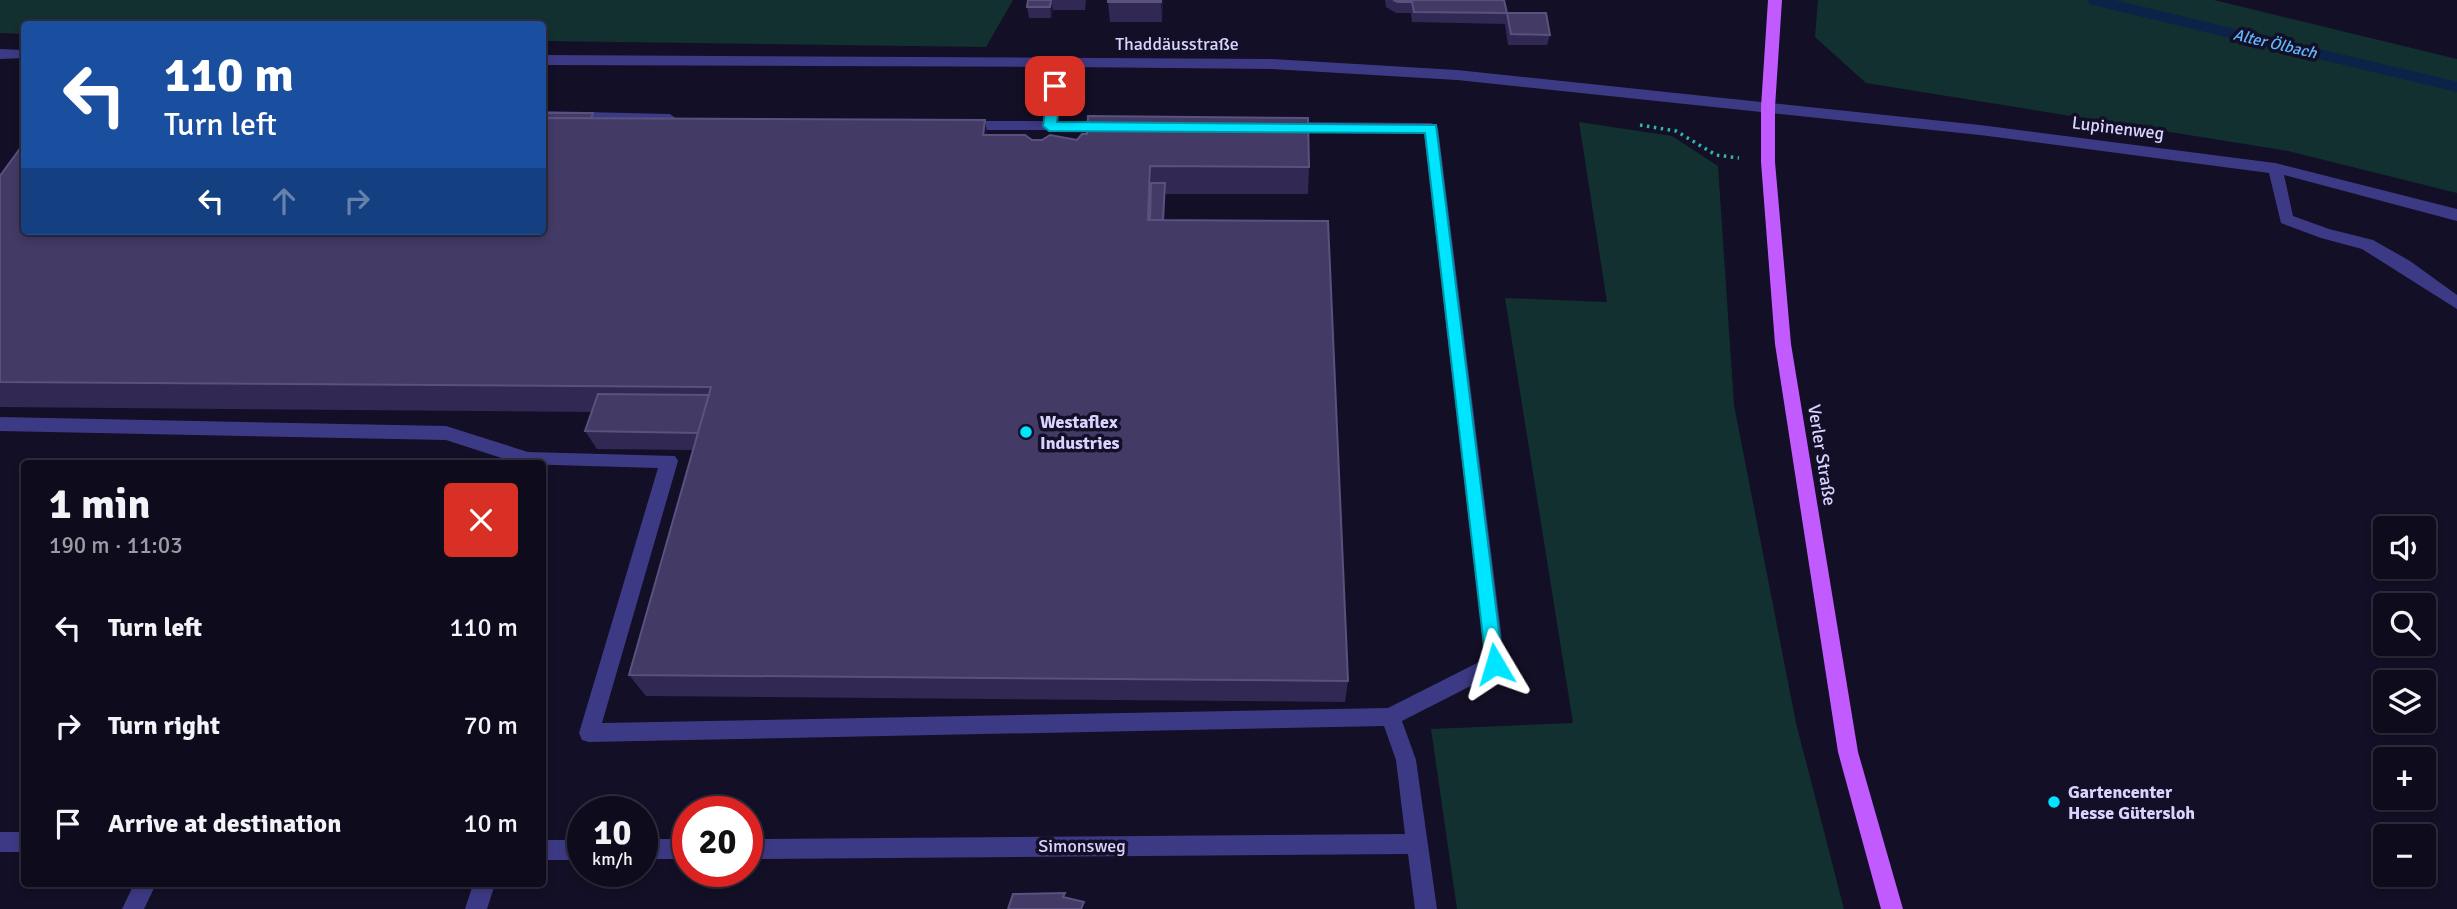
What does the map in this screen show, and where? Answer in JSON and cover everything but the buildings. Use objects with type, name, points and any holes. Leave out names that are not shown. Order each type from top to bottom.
[{"type":"main road","name":"Verler Straße","points":[[1775,0],[1768,107],[1769,162],[1783,344],[1848,752],[1892,909]]},
{"type":"street","points":[[0,54],[21,54]]},
{"type":"street","name":"Thaddäusstraße","points":[[546,60],[1272,64],[1390,69],[1768,107]]},
{"type":"street","points":[[1049,126],[1061,63]]},
{"type":"street","name":"Lupinenweg","points":[[1768,107],[1994,131],[2275,169],[2457,215]]},
{"type":"street","points":[[546,116],[680,119]]},
{"type":"street","points":[[954,124],[1132,126]]},
{"type":"street","points":[[0,424],[446,433],[528,459],[669,461],[589,733],[1390,717],[1495,664],[1436,189],[1432,128],[1270,127]]},
{"type":"street","points":[[2275,169],[2286,219],[2326,234],[2367,244],[2404,265],[2457,303]]},
{"type":"street","points":[[1390,717],[1406,760],[1426,909]]},
{"type":"street","points":[[0,842],[21,842]]},
{"type":"street","name":"Simonsweg","points":[[763,849],[1418,844]]},
{"type":"street","points":[[546,850],[567,850]]},
{"type":"street","points":[[133,909],[144,887]]},
{"type":"street","points":[[477,909],[483,887]]},
{"type":"path","points":[[1637,125],[1676,131],[1716,155],[1769,162]]},
{"type":"green space","points":[[0,0],[1013,0],[986,47],[546,41],[546,21],[21,21],[21,34],[0,33]]},
{"type":"green space","points":[[1818,0],[2214,0],[2457,59],[2457,193],[2288,151],[1866,83],[1815,37]]},
{"type":"green space","points":[[1579,122],[1672,136],[1718,166],[1734,405],[1796,723],[1844,909],[1457,909],[1431,729],[1573,723],[1505,298],[1607,302]]},
{"type":"waterway","name":"Alter Ölbach","points":[[2093,0],[2457,87]]},
{"type":"place","name":"Westaflex Industries","points":[[1026,432]]},
{"type":"place","name":"Gartencenter Hesse Gütersloh","points":[[2054,802]]},
{"type":"route","points":[[1055,86],[1049,126],[1432,128],[1435,176],[1495,664]]}]
